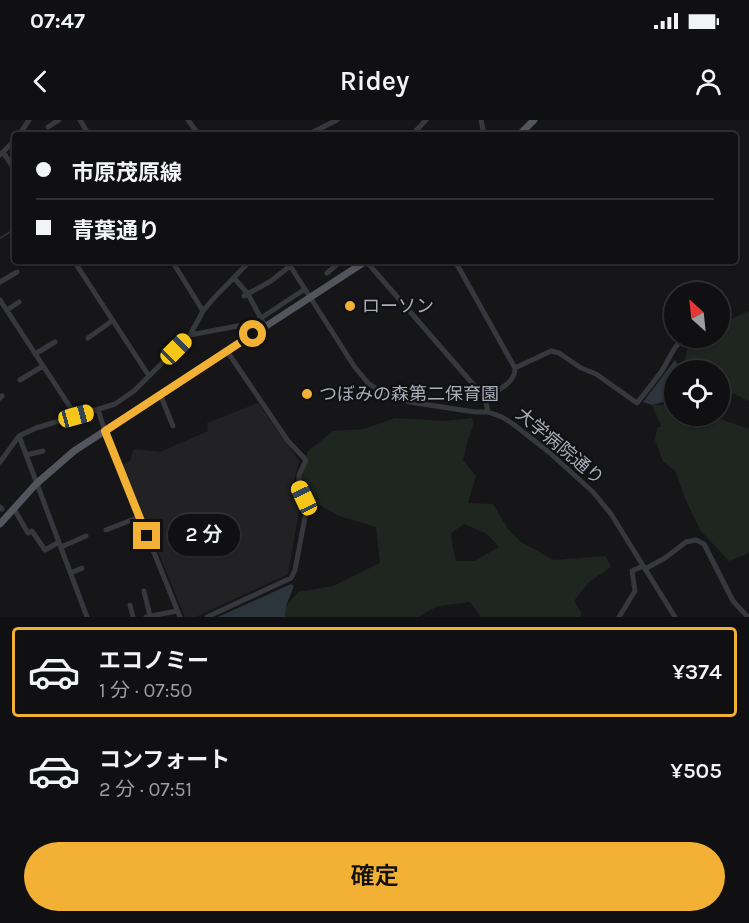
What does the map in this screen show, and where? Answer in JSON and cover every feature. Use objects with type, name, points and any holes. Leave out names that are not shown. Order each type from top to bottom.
[{"type":"main road","points":[[528,123],[534,120]]},
{"type":"main road","points":[[0,524],[36,484],[74,451],[361,264]]},
{"type":"street","points":[[48,127],[58,120]]},
{"type":"street","points":[[313,132],[337,120]]},
{"type":"street","points":[[415,132],[426,120]]},
{"type":"street","points":[[2,154],[12,166]]},
{"type":"street","points":[[76,264],[149,376]]},
{"type":"street","points":[[175,264],[203,310]]},
{"type":"street","points":[[0,462],[2,452],[19,436],[36,428],[115,404],[134,391],[190,335],[203,310],[247,264]]},
{"type":"street","points":[[246,295],[271,281],[288,264]]},
{"type":"street","name":"大学病院通り","points":[[290,264],[354,366],[368,383],[383,393],[409,402],[488,412],[502,417],[550,453],[593,492],[611,514],[675,617]]},
{"type":"street","points":[[327,273],[338,264]]},
{"type":"street","points":[[369,264],[485,398],[488,412]]},
{"type":"street","points":[[456,264],[515,368],[508,382],[485,398]]},
{"type":"street","points":[[0,282],[17,272]]},
{"type":"street","points":[[234,278],[265,326]]},
{"type":"street","points":[[190,335],[248,324],[305,289]]},
{"type":"street","points":[[0,300],[76,416]]},
{"type":"street","points":[[6,310],[20,302]]},
{"type":"street","points":[[88,338],[112,321]]},
{"type":"street","points":[[35,354],[55,342]]},
{"type":"street","points":[[515,368],[551,351],[559,353],[581,368],[596,374],[637,403],[662,371],[674,348]]},
{"type":"street","points":[[207,617],[291,578],[295,570],[306,512],[299,485],[299,475],[306,460],[288,441],[227,351]]},
{"type":"street","points":[[20,380],[43,366]]},
{"type":"street","points":[[160,394],[173,426]]},
{"type":"street","points":[[98,410],[178,614],[148,616],[144,591]]},
{"type":"street","points":[[19,436],[87,617]]},
{"type":"street","points":[[26,455],[43,451]]},
{"type":"street","points":[[14,509],[28,532],[32,531],[45,550],[86,536]]},
{"type":"street","points":[[106,530],[139,517]]},
{"type":"street","points":[[619,617],[635,591],[632,572],[665,558],[692,540],[704,544],[734,601],[748,617]]},
{"type":"street","points":[[71,573],[82,568]]},
{"type":"street","points":[[130,605],[133,617]]},
{"type":"shaded area","points":[[749,311],[749,401],[730,392],[730,360],[684,360],[688,348],[730,348],[730,320]]},
{"type":"shaded area","points":[[664,374],[664,402],[652,405],[643,402]]},
{"type":"shaded area","points":[[258,403],[299,461],[293,486],[301,500],[288,574],[196,617],[185,617],[122,465],[130,461],[134,449],[160,452],[208,431],[207,423]]},
{"type":"shaded area","points":[[652,405],[664,405],[664,426],[730,426],[730,422],[749,429],[749,553],[729,561],[700,530],[676,472],[663,461],[655,440],[657,428],[661,426]]},
{"type":"shaded area","points":[[395,418],[445,421],[472,418],[474,424],[463,460],[476,476],[468,503],[493,504],[508,529],[521,542],[554,560],[606,556],[611,567],[589,582],[574,601],[582,614],[580,617],[481,617],[470,602],[438,606],[418,617],[285,617],[286,606],[298,592],[333,586],[380,563],[376,527],[339,516],[310,500],[301,479],[307,452],[333,431],[364,429]],"holes":[[[464,524],[487,534],[499,547],[474,561],[456,561],[451,533]]]},
{"type":"shaded area","points":[[291,584],[294,586],[286,606],[285,617],[218,617]]},
{"type":"waterway","points":[[0,238],[12,231]]},
{"type":"place","name":"ローソン","points":[[350,306]]},
{"type":"place","name":"つぼみの森第二保育園","points":[[307,394]]},
{"type":"route","points":[[147,536],[105,431],[253,334]]}]
